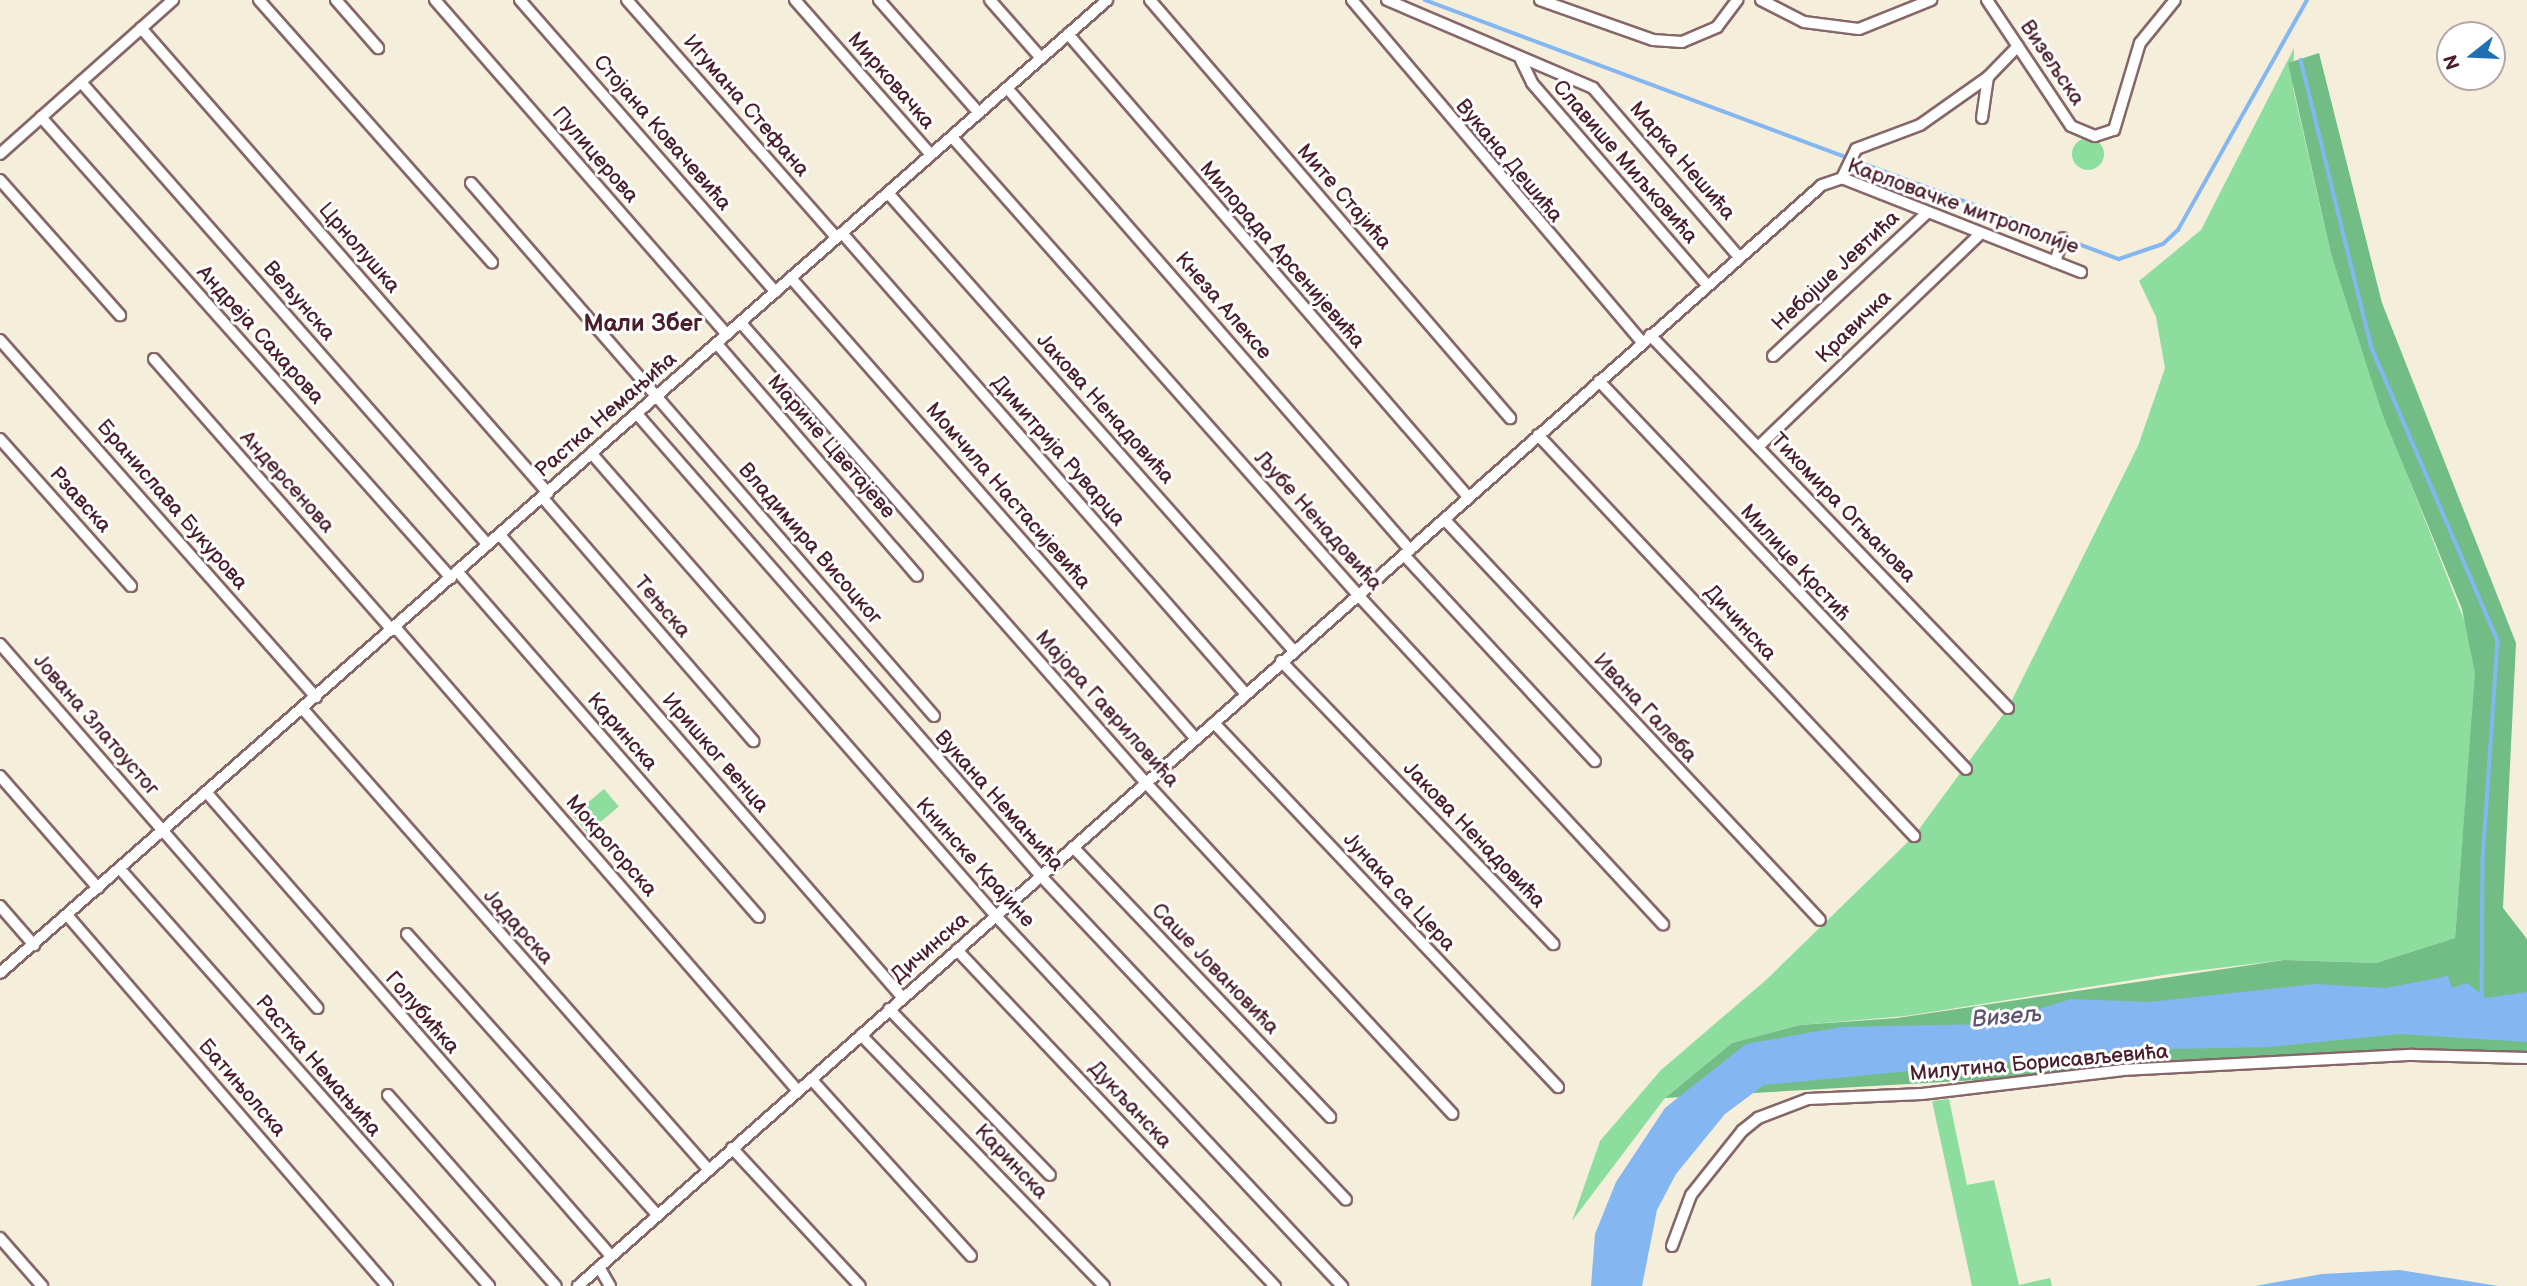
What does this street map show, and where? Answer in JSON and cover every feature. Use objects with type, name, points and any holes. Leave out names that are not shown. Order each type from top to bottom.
[{"type":"street","points":[[0,154],[173,0]]},
{"type":"street","points":[[259,0],[492,262]]},
{"type":"street","points":[[336,0],[378,48]]},
{"type":"street","name":"Пулицерова","points":[[435,0],[727,335]]},
{"type":"street","name":"Стојана Ковачевића","points":[[520,0],[776,292]]},
{"type":"street","name":"Игумана Стефана","points":[[627,0],[839,236]]},
{"type":"street","name":"Мирковачка","points":[[795,0],[931,155]]},
{"type":"street","points":[[879,0],[979,113]]},
{"type":"street","points":[[990,0],[1041,58]]},
{"type":"street","name":"Растка Немањића","points":[[0,973],[1107,0]]},
{"type":"street","name":"Мите Стајића","points":[[1150,0],[1510,418]]},
{"type":"street","name":"Вукана Дешића","points":[[1352,0],[1646,338]]},
{"type":"street","points":[[1387,0],[1521,60]]},
{"type":"street","points":[[1540,0],[1653,40],[1682,42],[1717,27],[1737,0]]},
{"type":"street","points":[[1761,0],[1804,22],[1859,29],[1931,0]]},
{"type":"street","name":"Визељска","points":[[1987,0],[2071,125],[2086,134],[2108,134],[2116,126],[2146,30],[2175,0]]},
{"type":"street","name":"Црнолушка","points":[[141,28],[545,495]]},
{"type":"street","name":"Милорада Арсенијевића","points":[[1068,34],[1469,498]]},
{"type":"street","points":[[1837,179],[1847,167],[1852,153],[1920,125],[1988,77],[2018,46]]},
{"type":"street","name":"Марка Нешића","points":[[1521,60],[1596,91],[1739,257]]},
{"type":"street","name":"Славише Миљковића","points":[[1521,60],[1532,83],[1707,285]]},
{"type":"street","points":[[1982,118],[1988,77]]},
{"type":"street","name":"Вељунска","points":[[81,82],[488,545]]},
{"type":"street","name":"Кнеза Алексе","points":[[1007,88],[1407,552]]},
{"type":"street","name":"Андреја Сахарова","points":[[41,117],[454,575]]},
{"type":"street","name":"Љубе Ненадовића","points":[[952,137],[1358,595],[1663,924]]},
{"type":"street","name":"Дичинска","points":[[578,1286],[1293,650],[1445,520],[1646,338],[1739,257],[1837,179]]},
{"type":"street","name":"Карловачке митрополије","points":[[1837,179],[1978,236],[2081,272]]},
{"type":"street","points":[[0,180],[120,315]]},
{"type":"street","name":"Владимира Висоцког","points":[[471,183],[934,716]]},
{"type":"street","name":"Јакова Ненадовића","points":[[888,193],[1293,650]]},
{"type":"street","name":"Небојше Јевтића","points":[[1773,356],[1926,214]]},
{"type":"street","name":"Димитрија Руварца","points":[[839,236],[1245,693]]},
{"type":"street","name":"Кравичка","points":[[1758,447],[1978,236]]},
{"type":"street","points":[[2055,262],[2062,243]]},
{"type":"street","name":"Момчила Настасијевића","points":[[791,278],[1196,739]]},
{"type":"street","name":"Мајора Гавриловића","points":[[741,323],[1146,783],[1452,1114]]},
{"type":"street","name":"Тихомира Огњанова","points":[[1646,338],[1758,447],[2008,708]]},
{"type":"street","name":"Бранислава Букурова","points":[[0,340],[316,697]]},
{"type":"street","name":"Марине Цветајеве","points":[[717,344],[917,576]]},
{"type":"street","name":"Андерсенова","points":[[154,359],[394,628]]},
{"type":"street","name":"Милице Крстић","points":[[1599,381],[1966,768]]},
{"type":"street","name":"Вукана Немањића","points":[[637,414],[1040,876],[1346,1200]]},
{"type":"street","name":"Дичинска","points":[[1538,435],[1914,836]]},
{"type":"street","name":"Рзавска","points":[[0,439],[131,586]]},
{"type":"street","name":"Книнске Крајине","points":[[592,454],[996,916],[1342,1286]]},
{"type":"street","name":"Тењска","points":[[545,495],[753,741]]},
{"type":"street","name":"Ивана Галеба","points":[[1445,520],[1819,920]]},
{"type":"street","name":"Иришког венца","points":[[500,535],[902,997]]},
{"type":"street","points":[[1407,552],[1595,761]]},
{"type":"street","name":"Каринска","points":[[454,575],[759,917]]},
{"type":"street","name":"Мокрогорска","points":[[394,628],[798,1091]]},
{"type":"street","name":"Јована Златоустог","points":[[0,644],[163,831]]},
{"type":"street","name":"Јакова Ненадовића","points":[[1281,661],[1553,944]]},
{"type":"street","name":"Јадарска","points":[[302,708],[708,1169]]},
{"type":"street","name":"Јунака са Цера","points":[[1214,723],[1558,1087]]},
{"type":"street","points":[[0,776],[98,888]]},
{"type":"street","name":"Голубићка","points":[[207,793],[611,1256]]},
{"type":"street","name":"Растка Немањића","points":[[163,831],[317,1008]]},
{"type":"street","name":"Саше Јовановића","points":[[1073,847],[1330,1117]]},
{"type":"street","name":"Растка Немањића","points":[[120,869],[489,1286]]},
{"type":"street","points":[[0,906],[34,945]]},
{"type":"street","name":"Батињолска","points":[[67,915],[387,1286]]},
{"type":"street","points":[[407,934],[657,1215]]},
{"type":"street","name":"Дукљанска","points":[[957,950],[1275,1286]]},
{"type":"street","points":[[889,1009],[1050,1175]]},
{"type":"street","name":"Каринска","points":[[862,1035],[1104,1286]]},
{"type":"street","name":"Милутина Борисављевића","points":[[1672,1245],[1691,1195],[1742,1131],[1776,1109],[1808,1100],[1922,1094],[2122,1070],[2413,1055],[2527,1058]]},
{"type":"street","points":[[812,1080],[971,1256]]},
{"type":"street","name":"Растка Немањића","points":[[388,1095],[556,1286]]},
{"type":"street","points":[[732,1148],[860,1286]]},
{"type":"street","points":[[0,1238],[42,1286]]},
{"type":"street","points":[[599,1267],[610,1286]]},
{"type":"green space","points":[[2294,48],[2293,88],[2331,254],[2390,431],[2465,622],[2476,673],[2455,938],[2376,963],[2284,960],[2170,974],[1906,1016],[1800,1025],[1732,1043],[1665,1098],[1572,1221],[1600,1141],[1661,1070],[1766,980],[1914,836],[2008,708],[2138,446],[2165,368],[2156,317],[2139,281],[2201,230]]},
{"type":"green space","points":[[2319,53],[2382,303],[2516,643],[2503,908],[2527,939],[2527,1058],[2413,1055],[1665,1098],[1732,1043],[1800,1025],[1897,1018],[2284,960],[2376,963],[2455,938],[2475,673],[2462,609],[2382,413],[2331,254],[2288,63]]},
{"type":"green space","points":[[2088,138],[2099,143],[2104,154],[2099,165],[2088,170],[2077,165],[2072,154],[2077,143]]},
{"type":"green space","points":[[604,789],[619,807],[587,833],[573,815]]},
{"type":"green space","points":[[1949,1099],[1967,1185],[1994,1180],[2019,1285],[2050,1278],[2052,1286],[1972,1286],[1932,1101]]},
{"type":"water","points":[[2448,976],[2452,988],[2467,983],[2486,998],[2527,992],[2527,1042],[2400,1034],[2269,1047],[2123,1050],[1764,1085],[1725,1114],[1676,1174],[1657,1210],[1642,1286],[1591,1286],[1595,1234],[1616,1182],[1665,1108],[1746,1044],[1841,1027],[1989,1024],[2071,999],[2149,1002],[2315,984],[2386,988]]},
{"type":"water","points":[[2400,1270],[2498,1286],[2255,1286],[2322,1274]]},
{"type":"waterway","points":[[1425,0],[2119,259],[2163,244],[2178,230],[2307,0]]},
{"type":"waterway","points":[[2301,60],[2371,346],[2498,641],[2483,859],[2482,997]]},
{"type":"district","name":"Мали Збег","points":[[643,324]]},
{"type":"water label","name":"Визељ","points":[[2007,1017]]}]
